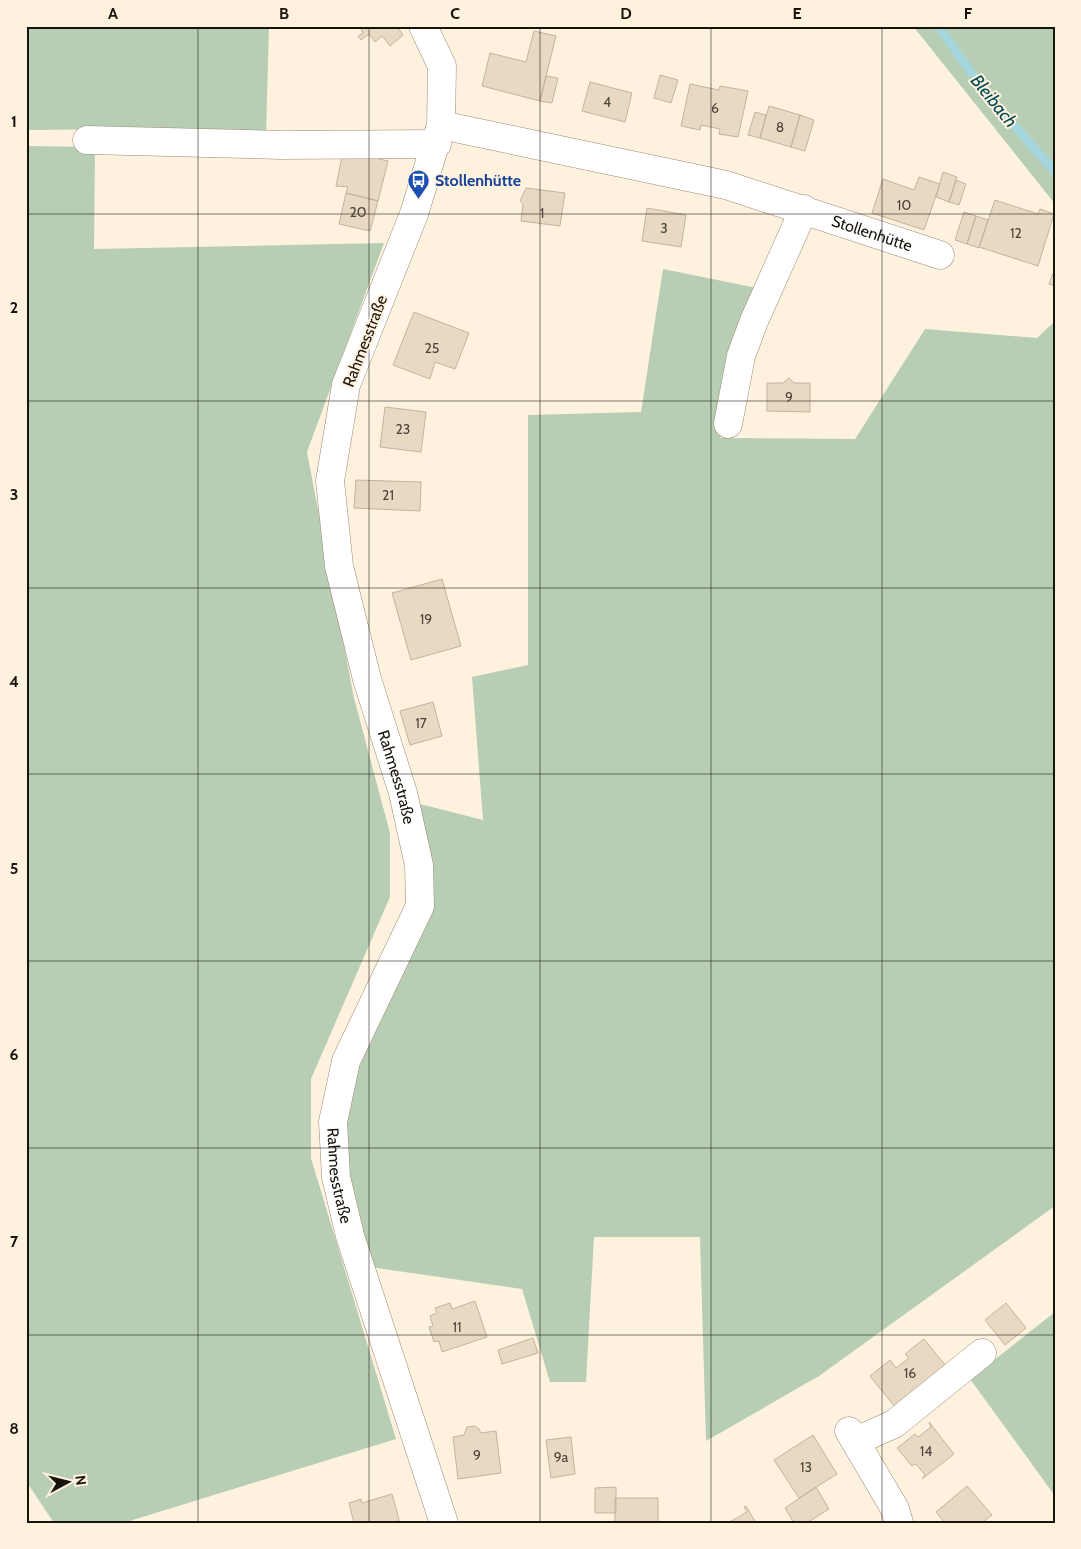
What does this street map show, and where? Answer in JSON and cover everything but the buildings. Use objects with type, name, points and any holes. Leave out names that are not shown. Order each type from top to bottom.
[{"type":"street","name":"Rahmesstraße","points":[[423,26],[442,66],[439,135],[414,214],[346,386],[330,481],[339,566],[367,680],[403,793],[419,865],[420,906],[346,1061],[333,1122],[336,1177],[350,1236],[444,1523]]},
{"type":"street","name":"Stollenhütte","points":[[87,140],[282,145],[439,135],[726,185],[940,255]]},
{"type":"street","points":[[728,424],[744,347],[804,209]]},
{"type":"street","points":[[899,1523],[895,1509],[853,1436],[894,1424],[982,1354]]},
{"type":"green space","points":[[26,26],[269,26],[266,136],[153,129],[26,130]]},
{"type":"green space","points":[[913,26],[1055,26],[1055,204]]},
{"type":"green space","points":[[26,146],[95,147],[94,249],[384,243],[307,452],[354,698],[390,833],[390,897],[311,1079],[311,1158],[396,1439],[123,1523],[54,1523],[26,1481]]},
{"type":"green space","points":[[663,269],[757,288],[731,357],[720,438],[855,439],[925,329],[1037,338],[1055,321],[1055,1206],[819,1376],[706,1441],[700,1237],[594,1237],[586,1382],[550,1382],[522,1289],[370,1267],[341,1139],[353,1059],[425,909],[416,803],[483,820],[472,677],[528,665],[528,415],[641,412]]},
{"type":"green space","points":[[1055,1312],[1055,1496],[970,1379]]},
{"type":"waterway","name":"Bleibach","points":[[938,26],[985,92],[1055,172]]},
{"type":"place","name":"Stollenhütte","points":[[419,199]]}]
